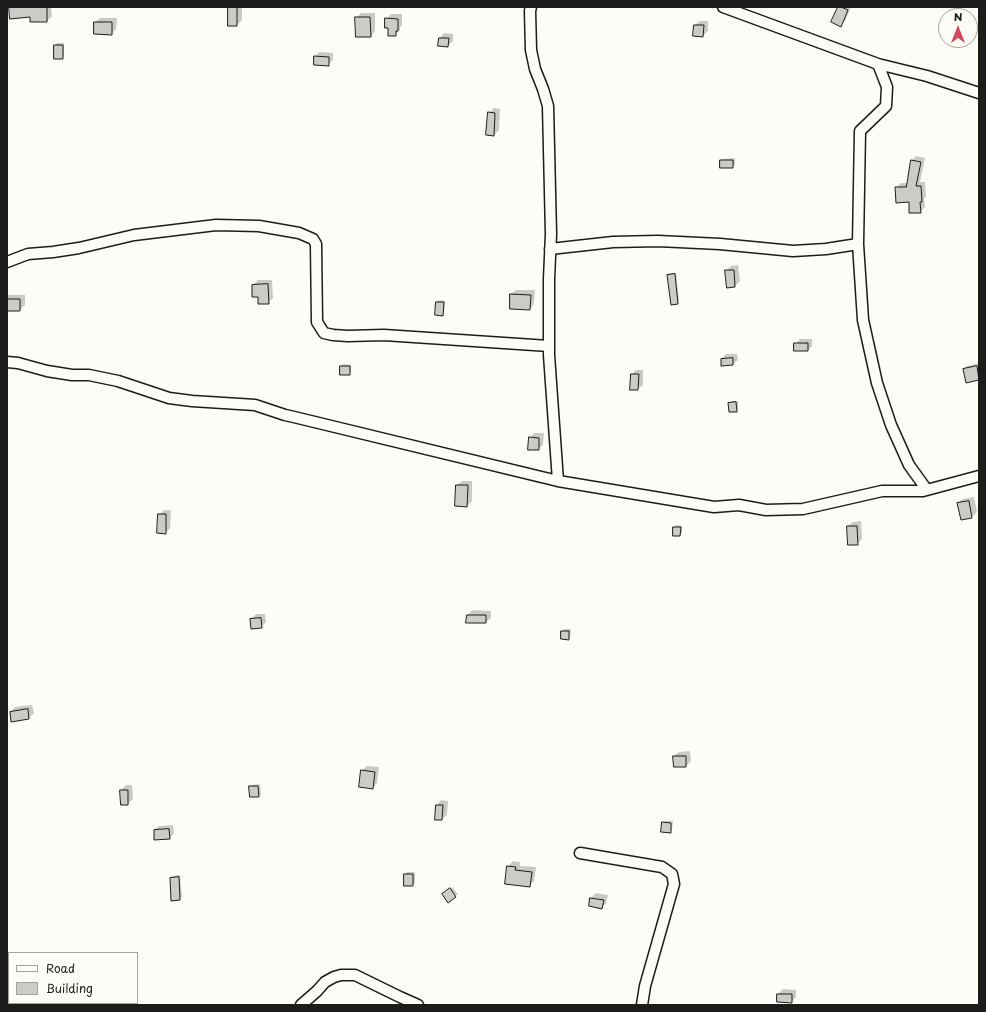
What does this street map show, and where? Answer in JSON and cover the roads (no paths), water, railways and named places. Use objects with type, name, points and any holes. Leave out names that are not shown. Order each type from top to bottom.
[{"type":"street","points":[[530,7],[531,50],[535,69],[548,106],[551,234],[549,346],[558,481]]},
{"type":"street","points":[[723,7],[878,64],[927,76],[979,93]]},
{"type":"street","points":[[878,64],[887,87],[886,106],[860,131],[858,244],[863,320],[877,383],[891,425],[909,465],[927,490]]},
{"type":"street","points":[[7,262],[28,254],[79,248],[134,235],[216,225],[260,226],[299,233],[313,239],[316,244],[317,322],[324,333],[348,336],[384,335],[549,346]]},
{"type":"street","points":[[550,249],[613,242],[658,241],[720,244],[793,251],[826,249],[858,244]]},
{"type":"street","points":[[7,362],[18,363],[47,371],[72,375],[89,375],[118,381],[170,398],[255,405],[286,415],[558,481],[714,507],[739,506],[766,510],[803,509],[882,491],[923,491],[979,476]]},
{"type":"street","points":[[580,853],[662,867],[672,874],[674,884],[645,986],[642,1005]]},
{"type":"street","points":[[301,1005],[326,982],[341,975],[356,975],[418,1005]]}]
